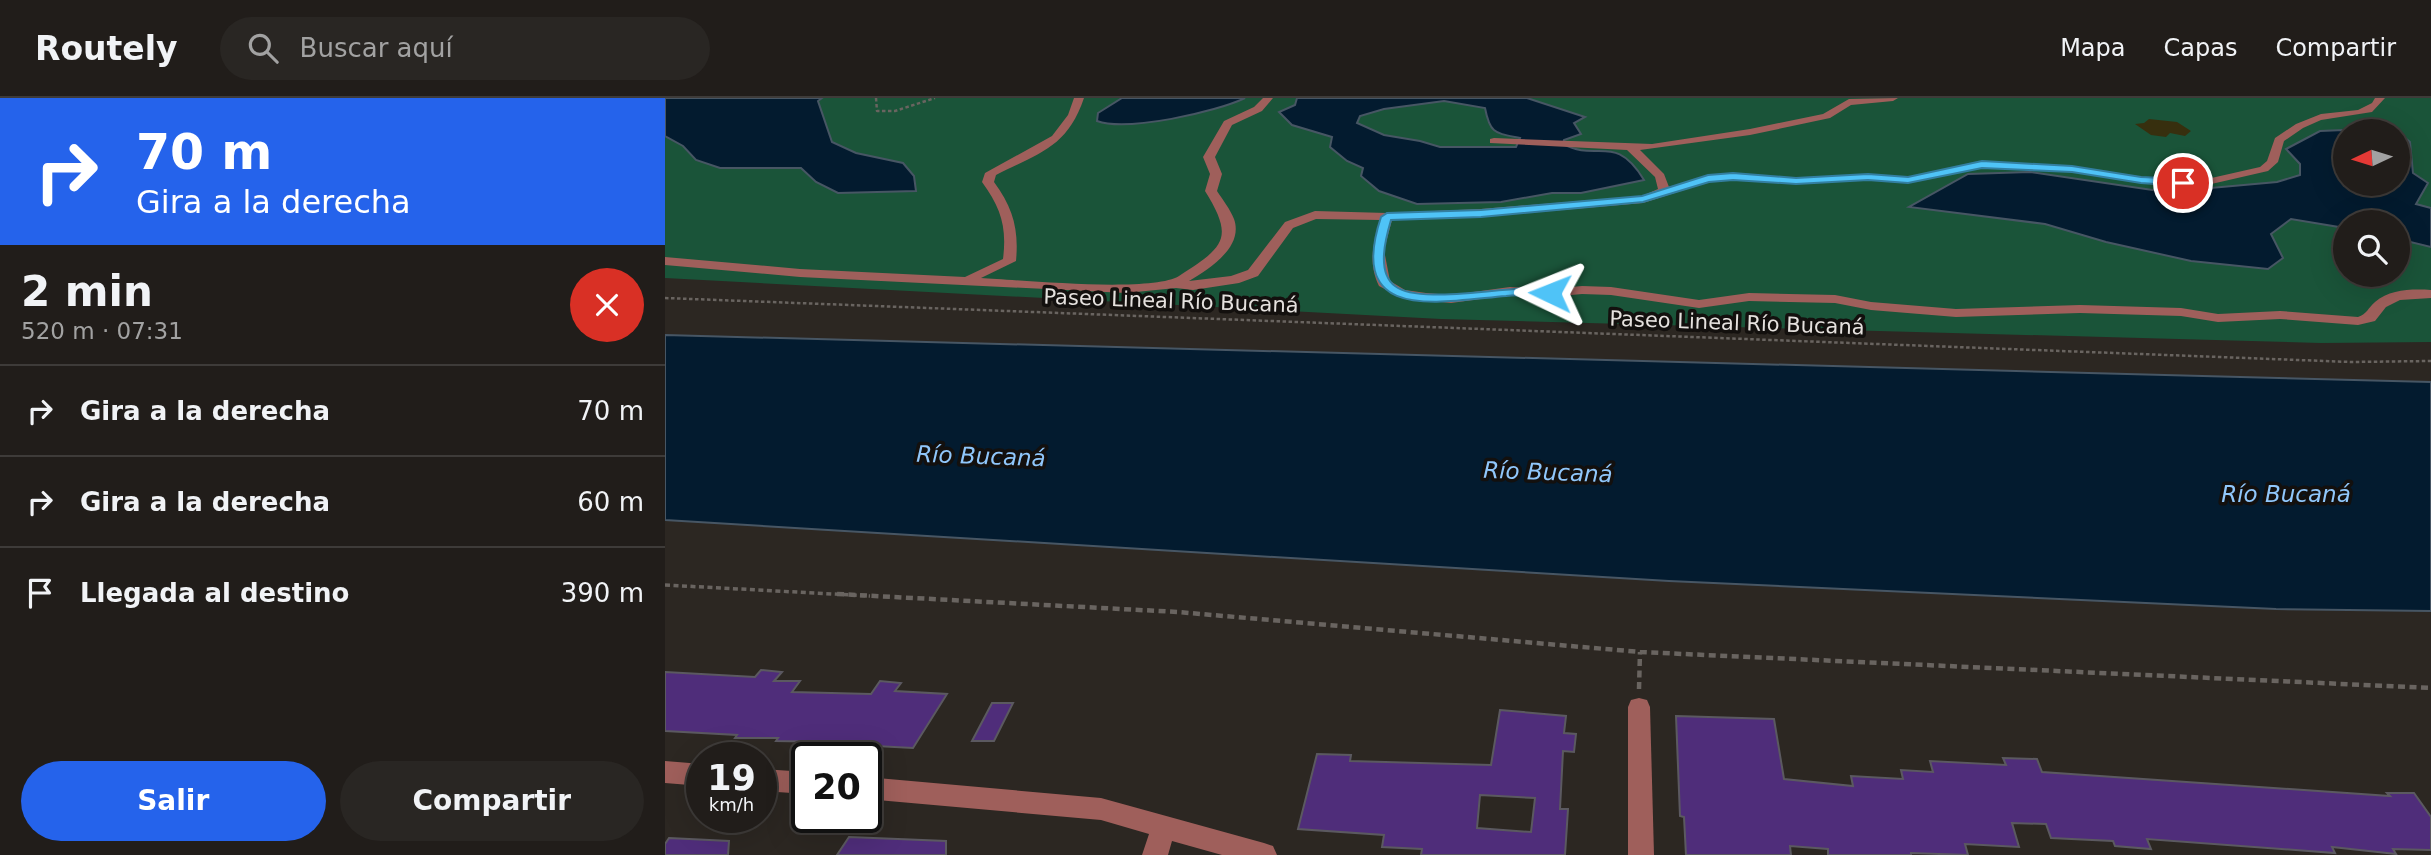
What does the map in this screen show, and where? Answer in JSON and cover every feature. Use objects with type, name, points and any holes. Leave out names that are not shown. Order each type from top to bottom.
[{"type":"street","points":[[962,280],[1009,261],[1012,222],[1001,198],[988,182],[991,173],[1034,152],[1065,131],[1073,120],[1079,98]]},
{"type":"street","points":[[1176,284],[1221,250],[1229,235],[1229,222],[1212,191],[1216,174],[1209,157],[1228,123],[1258,109],[1268,98]]},
{"type":"street","points":[[1494,141],[1652,147],[1750,132],[1825,116],[1849,102],[1893,98]]},
{"type":"street","points":[[665,261],[800,273],[1126,289],[1176,284],[1193,286],[1253,273],[1289,225],[1315,215],[1387,217],[1481,214],[1658,195],[1689,184],[1733,176],[1796,181],[1868,177],[1908,180],[1993,164],[2072,169],[2157,182],[2207,182],[2264,169],[2272,162],[2279,140],[2303,124],[2330,115],[2363,112],[2377,104],[2380,98]]},
{"type":"street","points":[[1630,147],[1660,177],[1664,190],[1658,195]]},
{"type":"street","points":[[1660,177],[1689,184]]},
{"type":"street","points":[[1387,217],[1378,250],[1380,274],[1384,283],[1402,294],[1426,298],[1451,299],[1510,291],[1550,293],[1582,290],[1611,291],[1699,304],[1749,297],[1835,299],[1871,306],[1956,313],[2080,309],[2181,312],[2218,318],[2280,315],[2358,321],[2369,318],[2377,305],[2390,297],[2431,293]]},
{"type":"street","points":[[1639,707],[1641,855]]},
{"type":"street","points":[[665,772],[686,774]]},
{"type":"street","points":[[882,789],[1101,809],[1264,855]]},
{"type":"street","points":[[1155,855],[1164,827]]},
{"type":"path","points":[[876,98],[877,111],[888,112],[935,98]]},
{"type":"path","name":"Paseo Lineal Río Bucaná","points":[[665,298],[2351,362],[2431,361]]},
{"type":"path","points":[[665,585],[1178,612],[1640,652],[2431,688]]},
{"type":"path","points":[[1639,707],[1640,652]]},
{"type":"green space","points":[[665,98],[2431,98],[2431,342],[2321,343],[1441,319],[665,278]]},
{"type":"sand","points":[[2149,119],[2177,122],[2191,131],[2185,136],[2170,133],[2166,137],[2151,135],[2135,124]]},
{"type":"water","points":[[665,98],[822,98],[818,101],[832,142],[856,153],[903,163],[914,176],[916,191],[838,193],[816,182],[801,168],[720,168],[696,160],[683,146],[665,136]]},
{"type":"water","points":[[1122,98],[1245,98],[1214,109],[1171,119],[1129,124],[1097,121],[1098,113]]},
{"type":"water","points":[[1297,98],[1527,98],[1585,117],[1574,123],[1581,134],[1564,140],[1563,144],[1575,149],[1605,151],[1624,157],[1634,165],[1644,180],[1581,193],[1552,193],[1501,202],[1417,204],[1379,191],[1361,176],[1363,168],[1347,161],[1330,147],[1332,137],[1292,125],[1279,112],[1295,105]],"holes":[[[1444,101],[1485,108],[1489,123],[1495,131],[1520,138],[1516,147],[1440,147],[1384,135],[1357,123],[1360,116],[1384,109]]]},
{"type":"water","points":[[2333,130],[2333,196],[2410,196],[2410,142],[2413,173],[2428,183],[2416,204],[2431,208],[2431,247],[2410,242],[2410,210],[2333,210],[2333,226],[2291,219],[2271,234],[2283,258],[2268,269],[2191,261],[2106,242],[2045,224],[1909,207],[1968,174],[2030,172],[2166,192],[2277,182],[2300,175],[2300,164],[2286,149],[2320,131]]},
{"type":"water","name":"Río Bucaná","points":[[665,335],[2431,382],[2431,611],[2276,609],[1669,581],[665,520]]},
{"type":"building","points":[[761,670],[782,672],[774,681],[800,681],[792,692],[871,694],[880,681],[901,683],[895,691],[947,694],[913,748],[882,746],[882,742],[776,741],[778,738],[735,738],[737,735],[665,731],[665,672],[755,677]]},
{"type":"building","points":[[992,703],[1013,703],[994,741],[972,741]]},
{"type":"building","points":[[1500,710],[1566,716],[1564,733],[1576,734],[1574,752],[1563,751],[1560,809],[1568,809],[1565,855],[1421,855],[1422,849],[1382,847],[1384,835],[1298,829],[1317,754],[1351,755],[1350,761],[1491,765]],"holes":[[[1480,795],[1535,798],[1531,832],[1477,828]]]},
{"type":"building","points":[[1676,716],[1774,719],[1784,779],[1853,786],[1851,776],[1903,779],[1901,770],[1933,772],[1930,761],[2006,765],[2003,758],[2037,759],[2042,772],[2390,796],[2387,793],[2414,793],[2431,817],[2431,850],[2393,849],[2396,854],[2332,847],[2335,853],[2147,839],[2151,849],[2115,846],[2113,841],[2051,838],[2046,824],[2012,823],[2019,847],[1965,844],[1968,855],[1828,855],[1828,849],[1790,846],[1791,855],[1686,855],[1684,817],[1680,816]]},
{"type":"building","points":[[849,837],[946,841],[946,855],[837,855]]},
{"type":"building","points":[[669,838],[729,841],[728,855],[665,855],[665,844]]},
{"type":"route","points":[[1550,293],[1510,291],[1451,299],[1426,298],[1402,294],[1391,289],[1384,283],[1378,262],[1380,238],[1387,217],[1481,214],[1643,199],[1708,178],[1733,176],[1796,181],[1868,177],[1908,180],[1982,164],[2072,169],[2141,180],[2183,183]]}]
